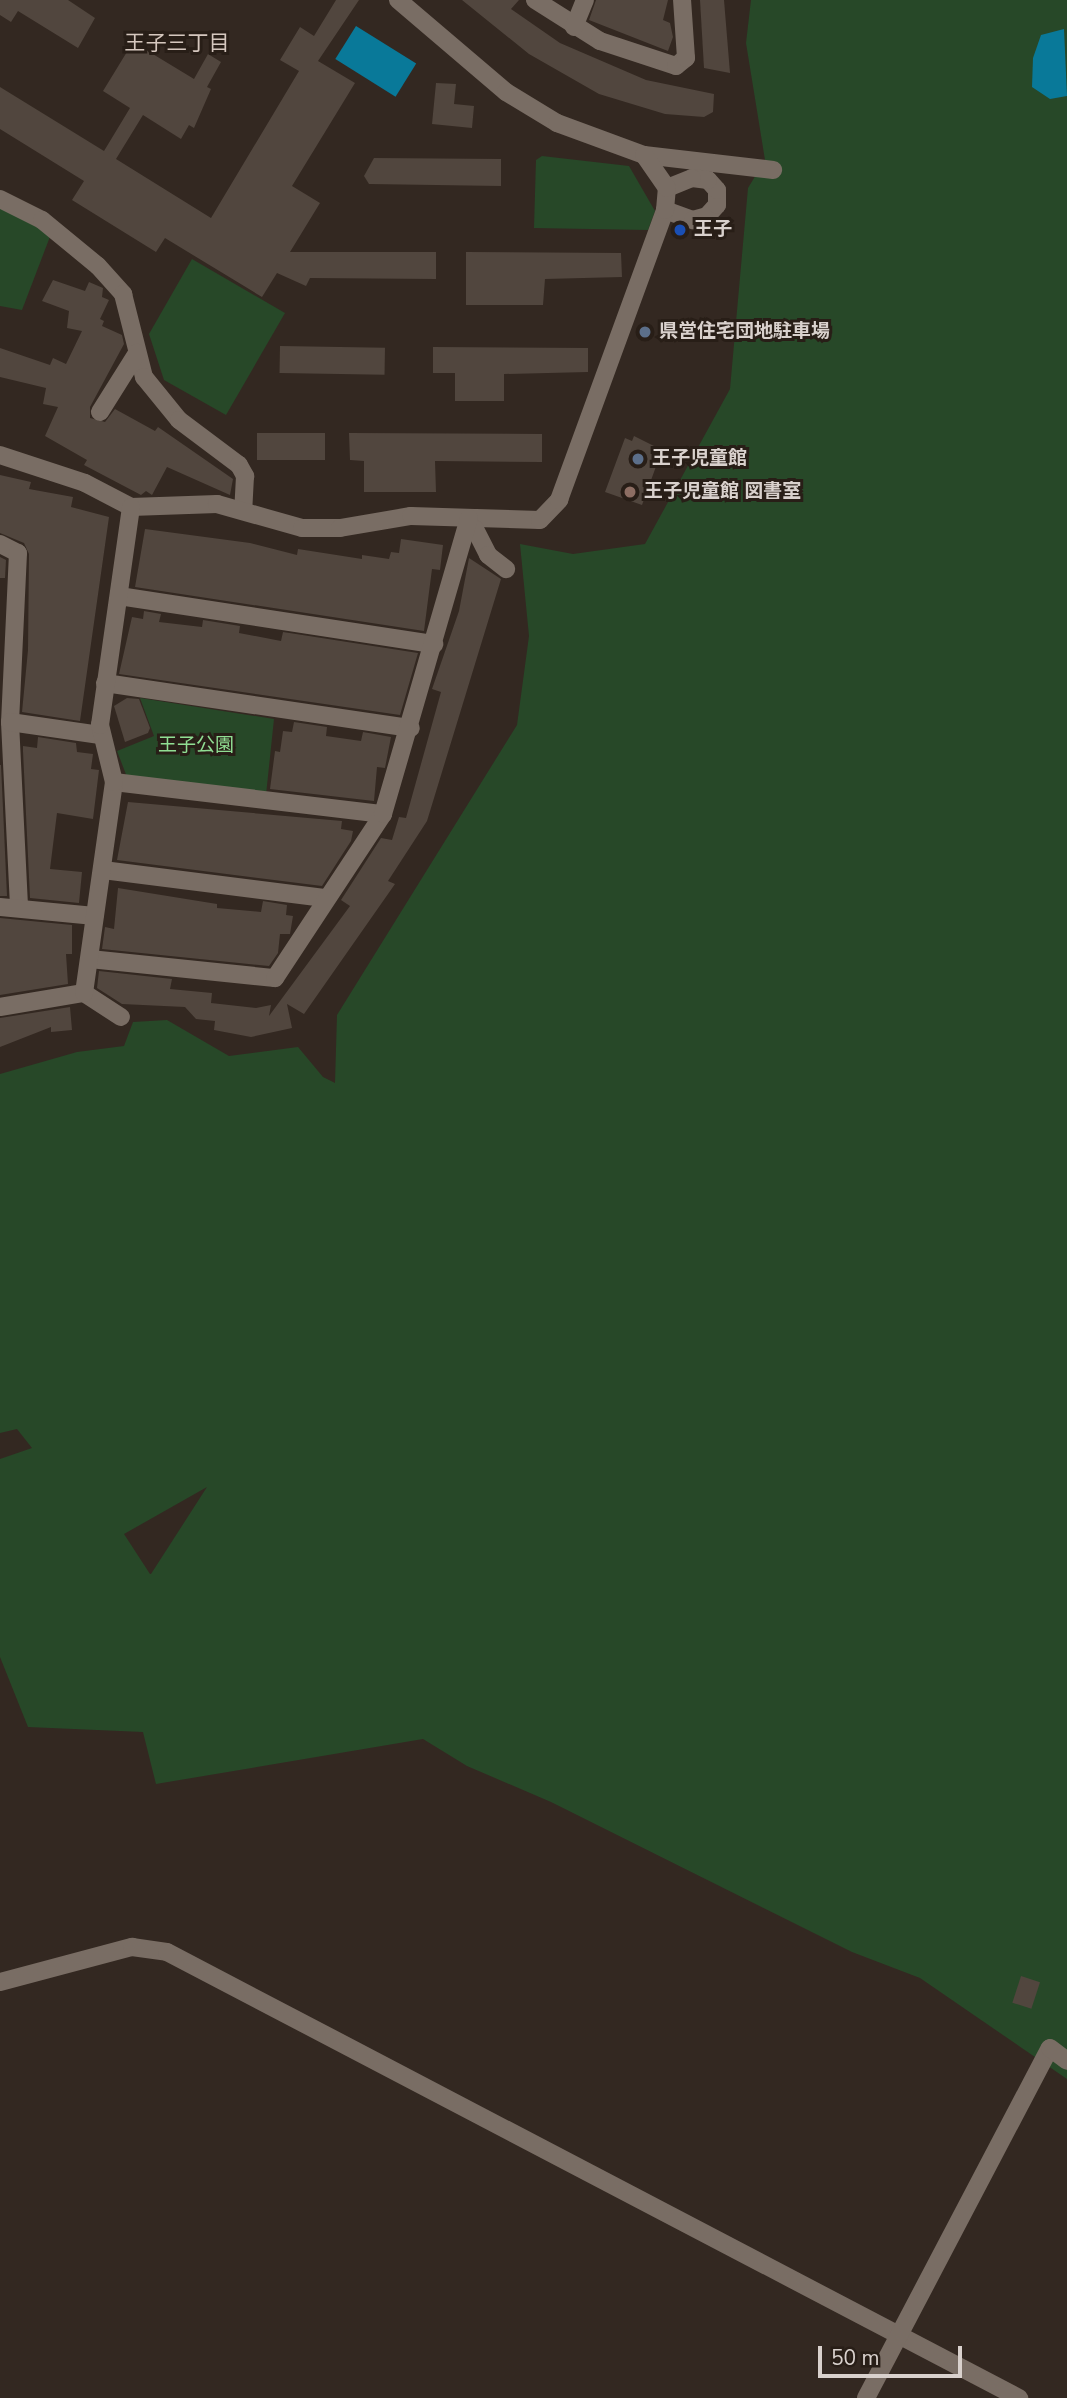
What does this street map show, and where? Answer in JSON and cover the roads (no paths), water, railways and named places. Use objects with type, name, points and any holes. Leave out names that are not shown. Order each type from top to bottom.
[{"type":"street","points":[[398,0],[506,92],[557,124],[644,155],[773,170]]},
{"type":"street","points":[[534,0],[600,41],[676,66],[686,58],[682,0]]},
{"type":"street","points":[[574,27],[585,0]]},
{"type":"street","points":[[0,455],[85,483],[131,508],[217,504],[243,509],[302,528],[340,528],[411,516],[468,523],[540,520],[551,513],[665,210],[667,188],[644,155]]},
{"type":"street","points":[[665,210],[693,220],[707,216],[717,205],[717,190],[708,180],[692,178],[667,188]]},
{"type":"street","points":[[0,199],[42,220],[98,266],[123,295],[136,353],[158,398],[179,420],[239,465],[245,476],[243,509]]},
{"type":"street","points":[[100,412],[104,392],[136,353]]},
{"type":"street","points":[[85,993],[114,782],[100,735],[131,508]]},
{"type":"street","points":[[468,523],[475,529],[488,555],[506,569]]},
{"type":"street","points":[[90,959],[275,978],[383,814],[411,728],[468,523]]},
{"type":"street","points":[[0,544],[18,553],[9,722],[19,908]]},
{"type":"street","points":[[118,596],[433,644]]},
{"type":"street","points":[[105,683],[411,728]]},
{"type":"street","points":[[9,722],[100,735]]},
{"type":"street","points":[[114,782],[383,814]]},
{"type":"street","points":[[103,870],[326,898]]},
{"type":"street","points":[[0,907],[95,916]]},
{"type":"street","points":[[0,1007],[85,993],[121,1017]]},
{"type":"street","points":[[0,1982],[132,1947],[167,1952],[1018,2398]]},
{"type":"street","points":[[866,2398],[1050,2048],[1067,2061]]},
{"type":"water","points":[[356,26],[416,64],[396,97],[335,59]]},
{"type":"water","points":[[1064,29],[1067,96],[1050,99],[1032,87],[1033,58],[1041,35]]},
{"type":"place","name":"王子","points":[[680,230]]},
{"type":"place","name":"県営住宅団地駐車場","points":[[645,332]]},
{"type":"place","name":"王子児童館","points":[[638,459]]},
{"type":"place","name":"王子児童館 図書室","points":[[630,492]]},
{"type":"district","name":"王子三丁目","points":[[177,43]]},
{"type":"park label","name":"王子公園","points":[[196,746]]}]
